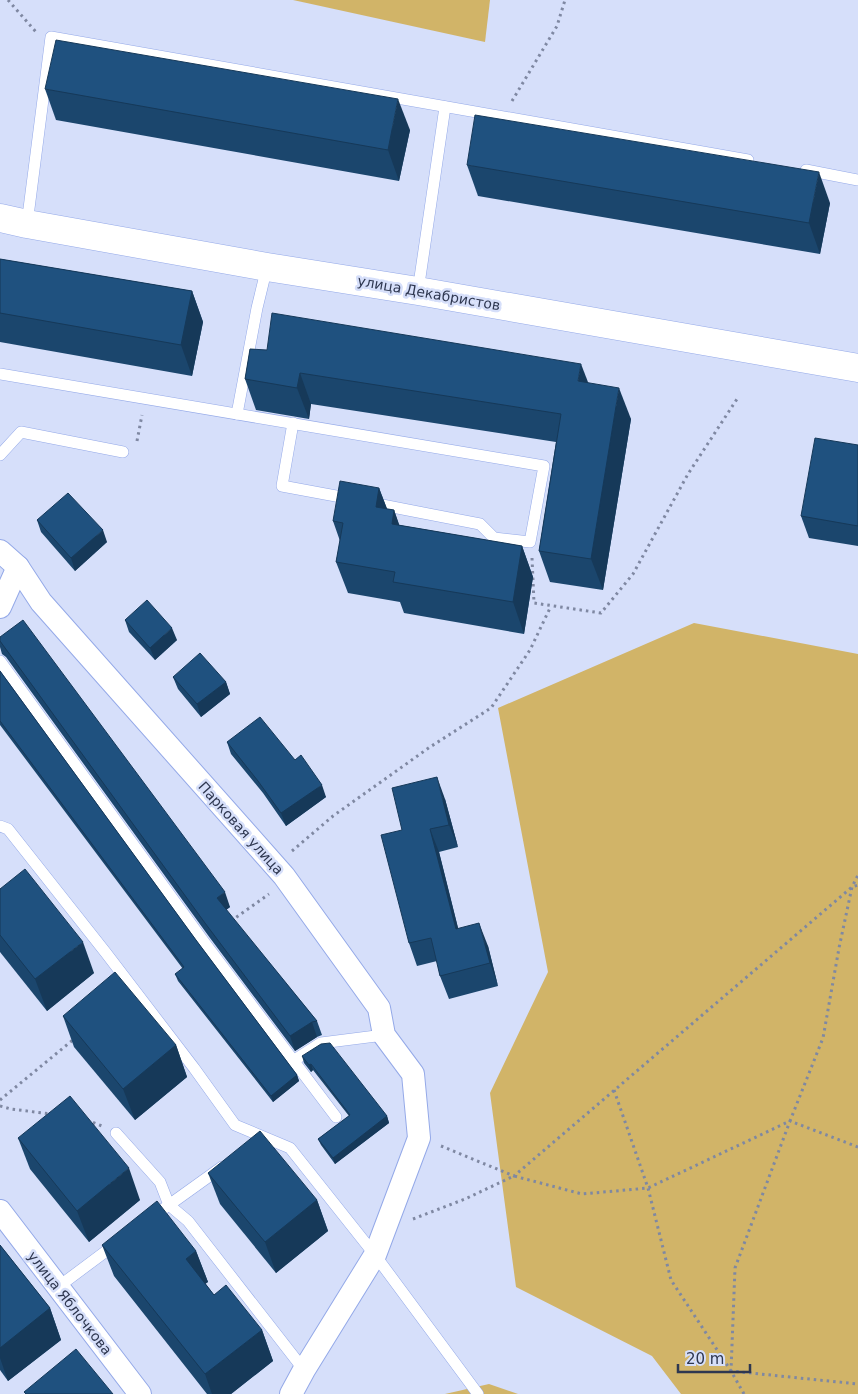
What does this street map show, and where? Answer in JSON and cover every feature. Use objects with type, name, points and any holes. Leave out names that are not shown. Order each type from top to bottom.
[{"type":"street","name":"улица Декабристов","points":[[0,218],[267,267],[418,291],[858,368]]},
{"type":"street","name":"Парковая улица","points":[[0,551],[18,566],[41,602],[281,873],[379,1008],[384,1035],[413,1074],[419,1138]]},
{"type":"street","points":[[0,607],[18,566]]},
{"type":"street","points":[[291,1394],[375,1255],[419,1138]]},
{"type":"street","name":"улица Яблочкова","points":[[0,1212],[140,1394]]},
{"type":"lane","points":[[27,224],[51,37],[762,163]]},
{"type":"lane","points":[[418,291],[445,107]]},
{"type":"lane","points":[[791,168],[858,180]]},
{"type":"lane","points":[[237,414],[257,308],[267,267]]},
{"type":"lane","points":[[0,374],[544,466],[530,542],[494,538],[480,524],[282,486],[293,424]]},
{"type":"lane","points":[[0,456],[21,432],[123,452]]},
{"type":"lane","points":[[0,661],[204,942],[336,1117]]},
{"type":"lane","points":[[0,826],[8,829],[106,953],[194,1068],[235,1126],[260,1140],[290,1148],[375,1255],[478,1394]]},
{"type":"lane","points":[[293,1061],[321,1043],[384,1035]]},
{"type":"lane","points":[[116,1133],[160,1182],[169,1205],[188,1221],[304,1370]]},
{"type":"lane","points":[[145,1222],[232,1160]]},
{"type":"lane","points":[[58,1287],[129,1234]]},
{"type":"path","points":[[8,0],[50,48]]},
{"type":"path","points":[[502,117],[557,26],[566,0]]},
{"type":"path","points":[[123,452],[138,440],[145,398]]},
{"type":"path","points":[[530,542],[534,603],[601,613],[633,574],[688,474],[737,399]]},
{"type":"path","points":[[204,942],[281,873],[333,816],[430,747],[491,708],[530,650],[551,606]]},
{"type":"path","points":[[731,1371],[736,1268],[823,1038],[852,887],[858,875]]},
{"type":"path","points":[[384,1231],[465,1199],[514,1176],[852,887],[858,885]]},
{"type":"path","points":[[0,1100],[74,1039]]},
{"type":"path","points":[[614,1090],[648,1188],[671,1280],[744,1394]]},
{"type":"path","points":[[0,1106],[56,1115]]},
{"type":"path","points":[[83,1118],[116,1133]]},
{"type":"path","points":[[419,1138],[514,1176],[582,1194],[648,1188],[790,1122],[858,1148]]},
{"type":"path","points":[[731,1371],[858,1384]]},
{"type":"shaded area","points":[[293,0],[490,0],[485,42]]},
{"type":"shaded area","points":[[694,623],[858,654],[858,1394],[681,1394],[652,1356],[516,1287],[490,1093],[548,972],[498,708]]},
{"type":"shaded area","points":[[489,1384],[518,1394],[445,1394]]},
{"type":"building","points":[[56,40],[398,99],[388,150],[45,89]]},
{"type":"building","points":[[475,115],[819,172],[809,223],[467,165]]},
{"type":"building","points":[[0,259],[192,291],[181,345],[0,313]]},
{"type":"building","points":[[272,313],[581,364],[578,381],[619,388],[591,559],[539,551],[561,414],[300,373],[297,388],[245,379],[250,349],[267,350]]},
{"type":"building","points":[[815,438],[858,445],[858,526],[801,516]]},
{"type":"building","points":[[340,481],[379,488],[376,507],[394,510],[392,524],[522,546],[513,602],[393,582],[395,572],[336,562],[343,523],[333,521]]},
{"type":"building","points":[[68,493],[103,530],[71,558],[37,520]]},
{"type":"building","points":[[147,600],[172,628],[150,648],[125,620]]},
{"type":"building","points":[[23,620],[225,892],[217,898],[317,1021],[312,1022],[290,1036],[205,923],[0,641],[0,637]]},
{"type":"building","points":[[200,653],[226,682],[197,704],[173,677]]},
{"type":"building","points":[[0,671],[297,1075],[271,1096],[175,974],[184,967],[0,721]]},
{"type":"building","points":[[260,717],[295,760],[301,755],[322,785],[281,813],[227,742]]},
{"type":"building","points":[[437,777],[449,825],[430,829],[456,929],[479,923],[490,963],[440,976],[431,938],[409,943],[381,835],[402,830],[392,788]]},
{"type":"building","points":[[25,869],[83,942],[35,979],[0,935],[0,889]]},
{"type":"building","points":[[115,972],[176,1045],[123,1089],[63,1016]]},
{"type":"building","points":[[330,1043],[387,1116],[333,1158],[318,1139],[350,1115],[311,1064],[309,1065],[302,1056],[321,1044]]},
{"type":"building","points":[[70,1096],[129,1168],[77,1211],[18,1138]]},
{"type":"building","points":[[260,1131],[317,1200],[265,1242],[208,1173]]},
{"type":"building","points":[[157,1201],[196,1251],[186,1259],[214,1295],[226,1285],[262,1330],[205,1374],[102,1245]]},
{"type":"building","points":[[0,1245],[50,1308],[0,1348]]},
{"type":"building","points":[[76,1349],[113,1394],[26,1394],[24,1392]]}]
